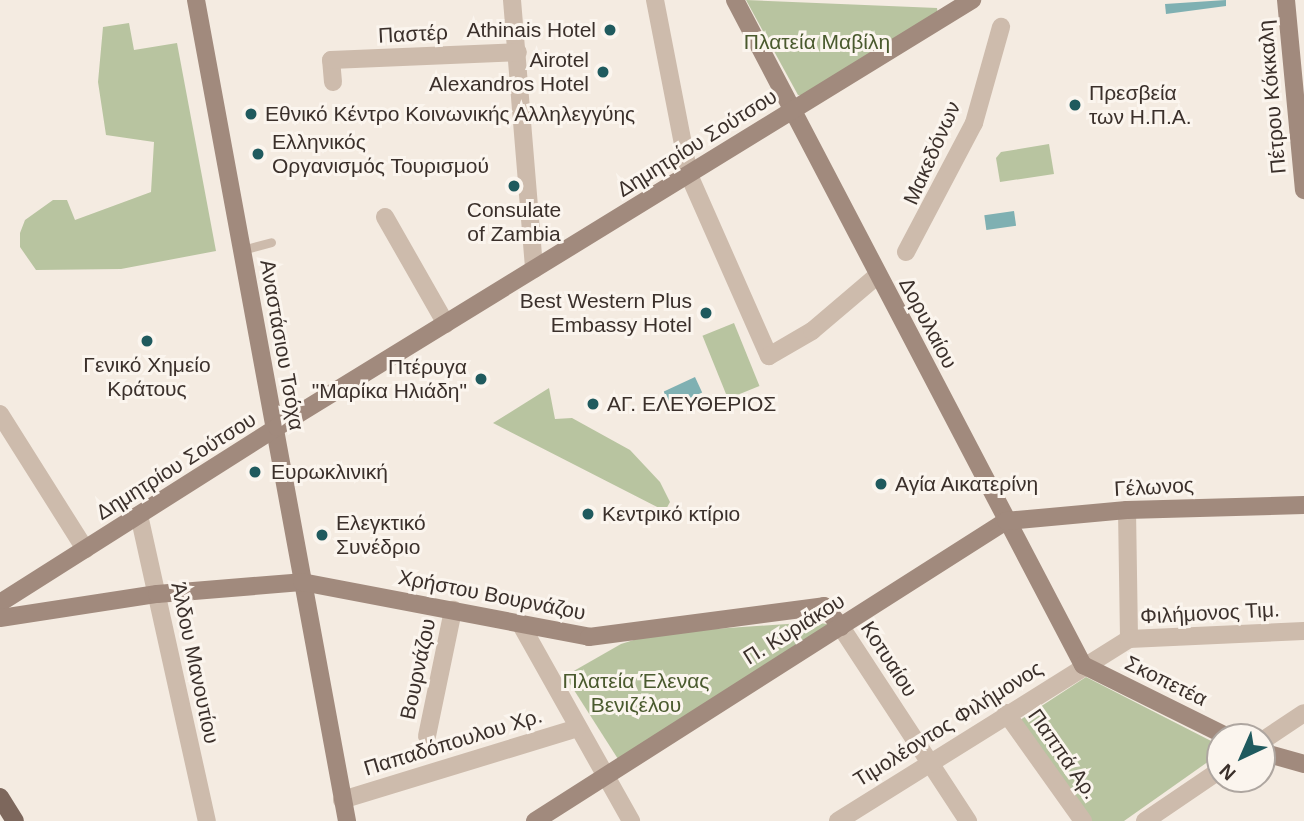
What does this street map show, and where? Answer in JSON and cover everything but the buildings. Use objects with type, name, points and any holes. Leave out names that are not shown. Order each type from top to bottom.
[{"type":"main road","points":[[0,797],[15,821]]},
{"type":"street","name":"Αναστάσιου Τσόχα","points":[[196,0],[347,821]]},
{"type":"street","points":[[512,0],[534,269]]},
{"type":"street","points":[[655,0],[689,175],[768,356],[812,331],[878,275]]},
{"type":"street","name":"Δορυλαίου","points":[[735,0],[1083,665]]},
{"type":"street","name":"Δημητρίου Σούτσου","points":[[0,603],[534,269],[972,0]]},
{"type":"street","name":"Πέτρου Κόκκαλη","points":[[1286,0],[1304,182]]},
{"type":"street","name":"Μακεδόνων","points":[[906,252],[974,123],[1001,27]]},
{"type":"street","name":"Παστέρ","points":[[333,82],[331,60],[518,52]]},
{"type":"street","points":[[385,217],[446,324]]},
{"type":"street","points":[[0,414],[85,549]]},
{"type":"street","name":"Γέλωνος","points":[[1006,522],[1127,510],[1304,505]]},
{"type":"street","points":[[1127,510],[1129,639]]},
{"type":"street","name":"Άλδου Μανουτίου","points":[[139,515],[207,821]]},
{"type":"street","name":"Π. Κυριάκου","points":[[535,821],[1006,522]]},
{"type":"street","name":"Χρήστου Βουρνάζου","points":[[0,618],[157,594],[302,582],[589,637],[824,606],[841,627]]},
{"type":"street","name":"Βουρνάζου","points":[[427,736],[453,610]]},
{"type":"street","points":[[520,623],[631,821]]},
{"type":"street","name":"Κοτυαίου","points":[[841,627],[968,821]]},
{"type":"street","name":"Φιλήμονος Τιμ.","points":[[1083,665],[1129,639],[1304,631]]},
{"type":"street","name":"Τιμoλέοντος Φιλήμονος","points":[[849,818],[929,762],[1083,665]]},
{"type":"street","name":"Σκοπετέα","points":[[1083,665],[1206,726]]},
{"type":"street","name":"Παππά Αρ.","points":[[1006,713],[1083,821]]},
{"type":"street","points":[[1276,732],[1304,713]]},
{"type":"street","name":"Παπαδόπουλου Χρ.","points":[[342,800],[577,728]]},
{"type":"street","points":[[1276,756],[1304,764]]},
{"type":"street","points":[[1145,821],[1206,780]]},
{"type":"lane","points":[[242,250],[271,242]]},
{"type":"green space","name":"Πλατεία Μαβίλη","points":[[746,0],[937,8],[938,17],[806,97],[798,95]]},
{"type":"green space","points":[[129,23],[134,50],[177,43],[216,251],[121,269],[36,270],[20,247],[20,233],[25,220],[53,200],[67,200],[75,220],[151,192],[154,142],[106,135],[98,82],[103,27]]},
{"type":"green space","points":[[1049,144],[1054,174],[1000,182],[996,158],[1001,152]]},
{"type":"green space","points":[[734,323],[759,386],[728,399],[702,336]]},
{"type":"green space","points":[[549,388],[555,419],[572,418],[630,450],[660,482],[670,502],[665,511],[493,423]]},
{"type":"green space","name":"Πλατεία Έλενας Βενιζέλου","points":[[816,622],[841,627],[618,759],[565,676],[621,644],[656,633]]},
{"type":"green space","points":[[1086,677],[1206,738],[1206,763],[1124,821],[1091,821],[1020,720]]},
{"type":"water","points":[[1226,0],[1226,6],[1166,14],[1165,4]]},
{"type":"water","points":[[1014,211],[1016,226],[986,230],[984,215]]},
{"type":"water","points":[[695,377],[702,392],[670,407],[663,392]]},
{"type":"place","name":"Athinais Hotel","points":[[610,30]]},
{"type":"place","name":"Airotel Alexandros Hotel","points":[[603,72]]},
{"type":"place","name":"Πρεσβεία των Η.Π.Α.","points":[[1075,105]]},
{"type":"place","name":"Εθνικό Κέντρο Κοινωνικής Αλληλεγγύης","points":[[251,114]]},
{"type":"place","name":"Ελληνικός Οργανισμός Τουρισμού","points":[[258,154]]},
{"type":"place","name":"Consulate of Zambia","points":[[514,186]]},
{"type":"place","name":"Best Western Plus Embassy Hotel","points":[[706,313]]},
{"type":"place","name":"Γενικό Χημείο Κράτους","points":[[147,341]]},
{"type":"place","name":"Πτέρυγα \"Μαρίκα Ηλιάδη\"","points":[[481,379]]},
{"type":"place","name":"ΑΓ. ΕΛΕΥΘΕΡΙΟΣ","points":[[593,404]]},
{"type":"place","name":"Ευρωκλινική","points":[[255,472]]},
{"type":"place","name":"Αγία Αικατερίνη","points":[[881,484]]},
{"type":"place","name":"Κεντρικό κτίριο","points":[[588,514]]},
{"type":"place","name":"Ελεγκτικό Συνέδριο","points":[[322,535]]}]
